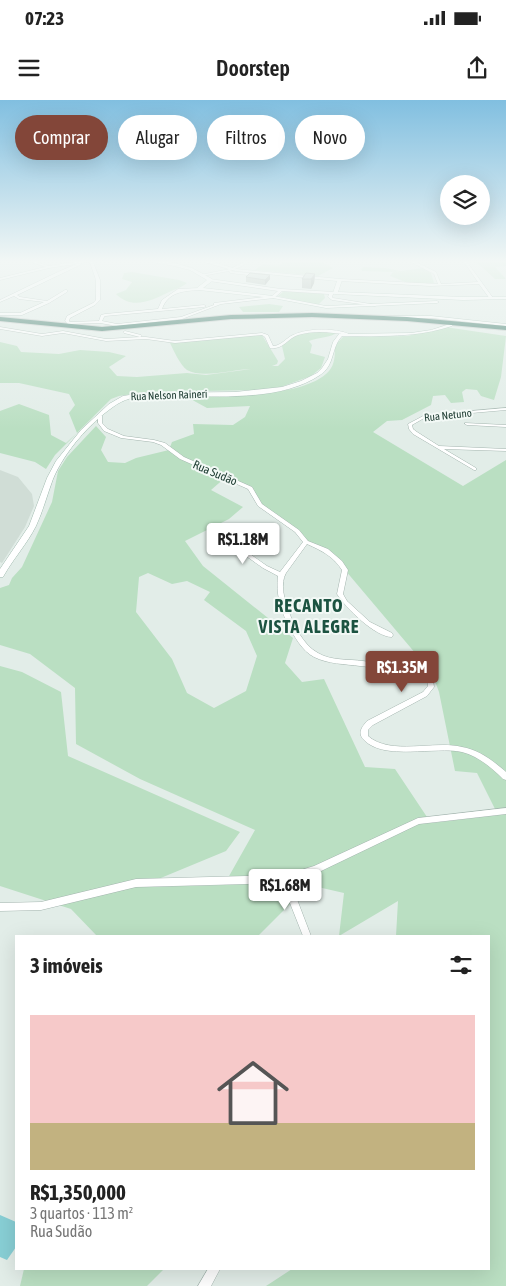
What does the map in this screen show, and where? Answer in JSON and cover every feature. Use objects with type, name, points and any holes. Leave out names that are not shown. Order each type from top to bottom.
[{"type":"highway","points":[[0,321],[102,329],[228,317]]},
{"type":"highway","points":[[46,328],[105,331],[184,320],[256,317]]},
{"type":"highway","points":[[284,317],[432,320],[506,327]]},
{"type":"highway","points":[[377,317],[506,327]]},
{"type":"highway","points":[[0,321],[88,333],[125,332],[184,320]]},
{"type":"main road","points":[[379,317],[432,320],[438,329]]},
{"type":"main road","points":[[347,334],[411,334],[438,329],[449,322],[446,317]]},
{"type":"main road","name":"Rua Nelson Raineri","points":[[0,575],[10,556],[28,535],[37,516],[48,483],[64,454],[100,416],[119,400],[134,395],[257,393],[280,390],[320,374],[330,364],[338,337],[347,334]]},
{"type":"street","points":[[70,317],[67,321],[76,323],[100,322],[117,325],[184,320],[190,317]]},
{"type":"street","points":[[100,322],[102,317]]},
{"type":"street","points":[[0,328],[42,335],[62,332],[106,340],[146,338]]},
{"type":"street","points":[[125,332],[146,338],[175,342],[262,334],[267,336],[271,347],[275,348],[296,334],[324,330],[347,334]]},
{"type":"street","name":"Rua Netuno","points":[[474,469],[415,433],[411,429],[410,424],[425,416],[506,409]]},
{"type":"street","name":"Rua Sudão","points":[[100,416],[100,423],[111,432],[123,437],[154,440],[163,444],[182,458],[227,476],[250,488],[260,504],[297,531],[306,542]]},
{"type":"street","points":[[466,424],[506,426]]},
{"type":"street","points":[[436,446],[506,450]]},
{"type":"street","points":[[218,534],[265,567],[281,575]]},
{"type":"street","points":[[390,635],[368,624],[345,602],[340,594],[345,570],[340,562],[326,550],[306,542],[281,575],[281,603],[309,650],[317,656],[427,675],[430,680],[431,687],[424,694],[370,723],[364,729],[365,737],[374,744],[394,748],[435,748],[470,752],[495,767],[506,777]]},
{"type":"street","points":[[0,907],[41,906],[136,883],[285,879],[316,869],[418,821],[506,811]]},
{"type":"street","points":[[285,879],[307,935]]},
{"type":"street","points":[[204,1286],[213,1270]]},
{"type":"shaded area","points":[[0,470],[18,477],[32,494],[34,506],[25,527],[2,563],[0,562]]},
{"type":"green space","points":[[445,327],[506,336],[501,377],[494,400],[481,396],[477,390],[466,389],[462,392],[464,402],[451,403],[445,395],[433,396],[431,405],[402,420],[387,421],[373,432],[463,486],[506,460],[506,1286],[266,1286],[290,1270],[490,1270],[490,935],[396,935],[398,901],[339,935],[344,893],[309,885],[259,935],[96,935],[71,909],[0,886],[0,666],[22,672],[61,692],[68,756],[240,832],[226,851],[139,887],[224,885],[255,830],[140,779],[76,744],[75,688],[30,654],[0,645],[0,588],[9,585],[12,578],[22,567],[52,502],[58,471],[67,457],[96,426],[106,437],[101,450],[108,462],[125,463],[136,458],[169,450],[172,442],[194,434],[193,424],[233,425],[245,417],[250,406],[207,408],[185,396],[261,394],[301,387],[317,380],[329,371],[334,362],[335,345],[343,337],[407,336]],"holes":[[[226,477],[250,488],[260,504],[297,531],[306,542],[340,562],[432,673],[439,692],[455,771],[477,773],[498,815],[431,823],[395,769],[365,767],[324,679],[302,682],[285,663],[293,638],[203,566],[185,541],[229,519],[243,507],[211,490]],[[148,573],[172,584],[187,581],[210,592],[204,600],[246,631],[257,656],[246,691],[214,708],[187,693],[172,659],[136,612],[139,577]]]},
{"type":"green space","points":[[315,331],[338,332],[309,341],[312,345],[310,353],[325,357],[321,368],[311,376],[278,388],[259,390],[145,392],[119,396],[111,399],[77,433],[69,413],[75,405],[69,394],[19,383],[0,383],[0,342],[17,346],[21,352],[59,354],[80,350],[109,352],[126,356],[109,367],[117,376],[137,377],[187,373],[206,375],[251,369],[210,374],[194,373],[182,365],[170,343],[256,334],[262,335],[278,361],[277,364],[272,366],[278,366],[285,359],[282,346],[289,339]]},
{"type":"green space","points":[[19,404],[49,415],[51,435],[66,443],[77,433],[55,455],[46,469],[35,462],[0,453],[0,411]]},
{"type":"green space","points":[[24,1270],[163,1270],[147,1286],[20,1286]]},
{"type":"water","points":[[0,1215],[15,1222],[15,1248],[7,1260],[0,1257]]},
{"type":"district","name":"RECANTO VISTA ALEGRE","points":[[309,616]]}]
